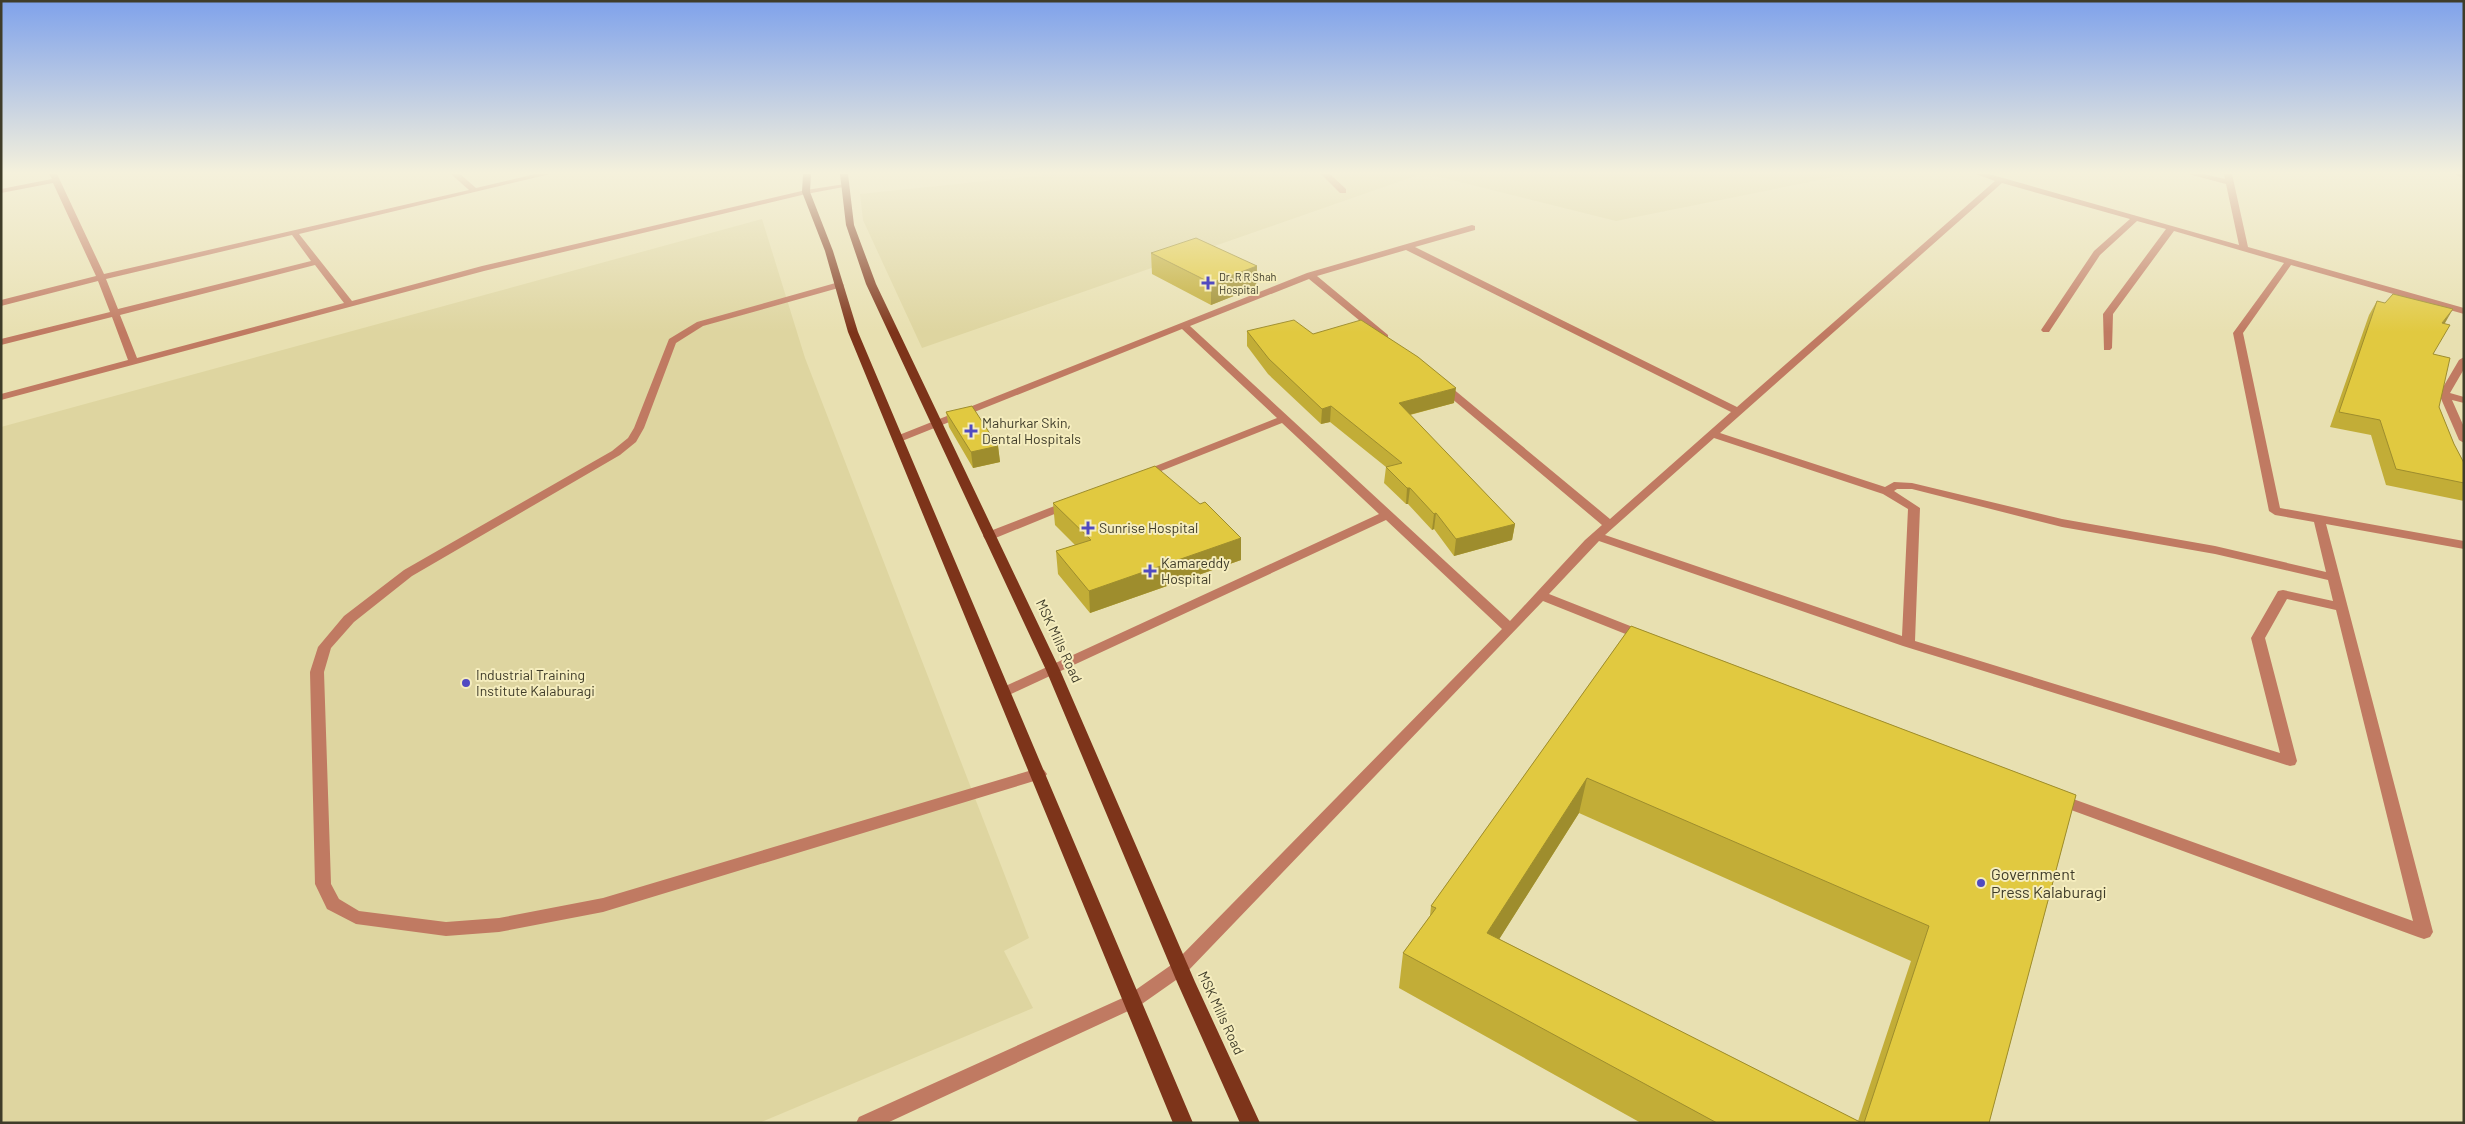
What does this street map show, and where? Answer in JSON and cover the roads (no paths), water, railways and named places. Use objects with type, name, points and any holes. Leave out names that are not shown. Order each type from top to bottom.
[{"type":"main road","points":[[818,226],[853,332],[1183,1123]]},
{"type":"main road","name":"MSK Mills Road","points":[[851,226],[871,284],[1053,670],[1180,968],[1250,1123]]},
{"type":"street","points":[[76,226],[101,277],[134,362]]},
{"type":"street","points":[[1,303],[101,277],[322,226]]},
{"type":"street","points":[[1,398],[482,270],[663,226]]},
{"type":"street","points":[[866,1123],[1133,1001],[1180,968],[1510,629],[1597,536],[1947,226]]},
{"type":"street","points":[[2046,330],[2097,253],[2127,226]]},
{"type":"street","points":[[2163,226],[2464,311]]},
{"type":"street","points":[[2239,226],[2244,250]]},
{"type":"street","points":[[898,439],[1310,275],[1472,228]]},
{"type":"street","points":[[2107,348],[2108,314],[2172,229]]},
{"type":"street","points":[[294,233],[350,305]]},
{"type":"street","points":[[1405,246],[1738,411]]},
{"type":"street","points":[[1,342],[316,262]]},
{"type":"street","points":[[2289,262],[2238,333],[2275,511],[2464,545]]},
{"type":"street","points":[[1310,275],[1392,344]]},
{"type":"street","points":[[839,285],[700,324],[672,340],[639,428],[632,440],[616,453],[408,573],[349,619],[325,647],[317,672],[323,884],[333,904],[356,917],[446,929],[499,925],[603,905],[1038,774]]},
{"type":"street","points":[[1183,325],[1510,629]]},
{"type":"street","points":[[2444,394],[2464,360]]},
{"type":"street","points":[[1430,375],[1610,525]]},
{"type":"street","points":[[2444,394],[2464,400]]},
{"type":"street","points":[[2444,394],[2464,440]]},
{"type":"street","points":[[1127,481],[1284,419]]},
{"type":"street","points":[[1712,434],[1887,492],[1914,508],[1908,643]]},
{"type":"street","points":[[1887,492],[1894,485],[1912,486],[2062,523],[2214,550],[2333,577]]},
{"type":"street","points":[[989,536],[1081,499]]},
{"type":"street","points":[[1004,692],[1387,515]]},
{"type":"street","points":[[2041,793],[2424,932],[2319,519]]},
{"type":"street","points":[[1597,536],[1908,643],[2290,761],[2258,638],[2283,594],[2341,607]]},
{"type":"street","points":[[1541,596],[1661,644]]},
{"type":"place","name":"Dr. R R Shah Hospital","points":[[1208,283]]},
{"type":"place","name":"Mahurkar Skin, Dental Hospitals","points":[[971,431]]},
{"type":"place","name":"Sunrise Hospital","points":[[1088,528]]},
{"type":"place","name":"Kamareddy Hospital","points":[[1150,571]]},
{"type":"place","name":"Industrial Training Institute Kalaburagi","points":[[466,683]]},
{"type":"place","name":"Government Press Kalaburagi","points":[[1981,883]]}]
